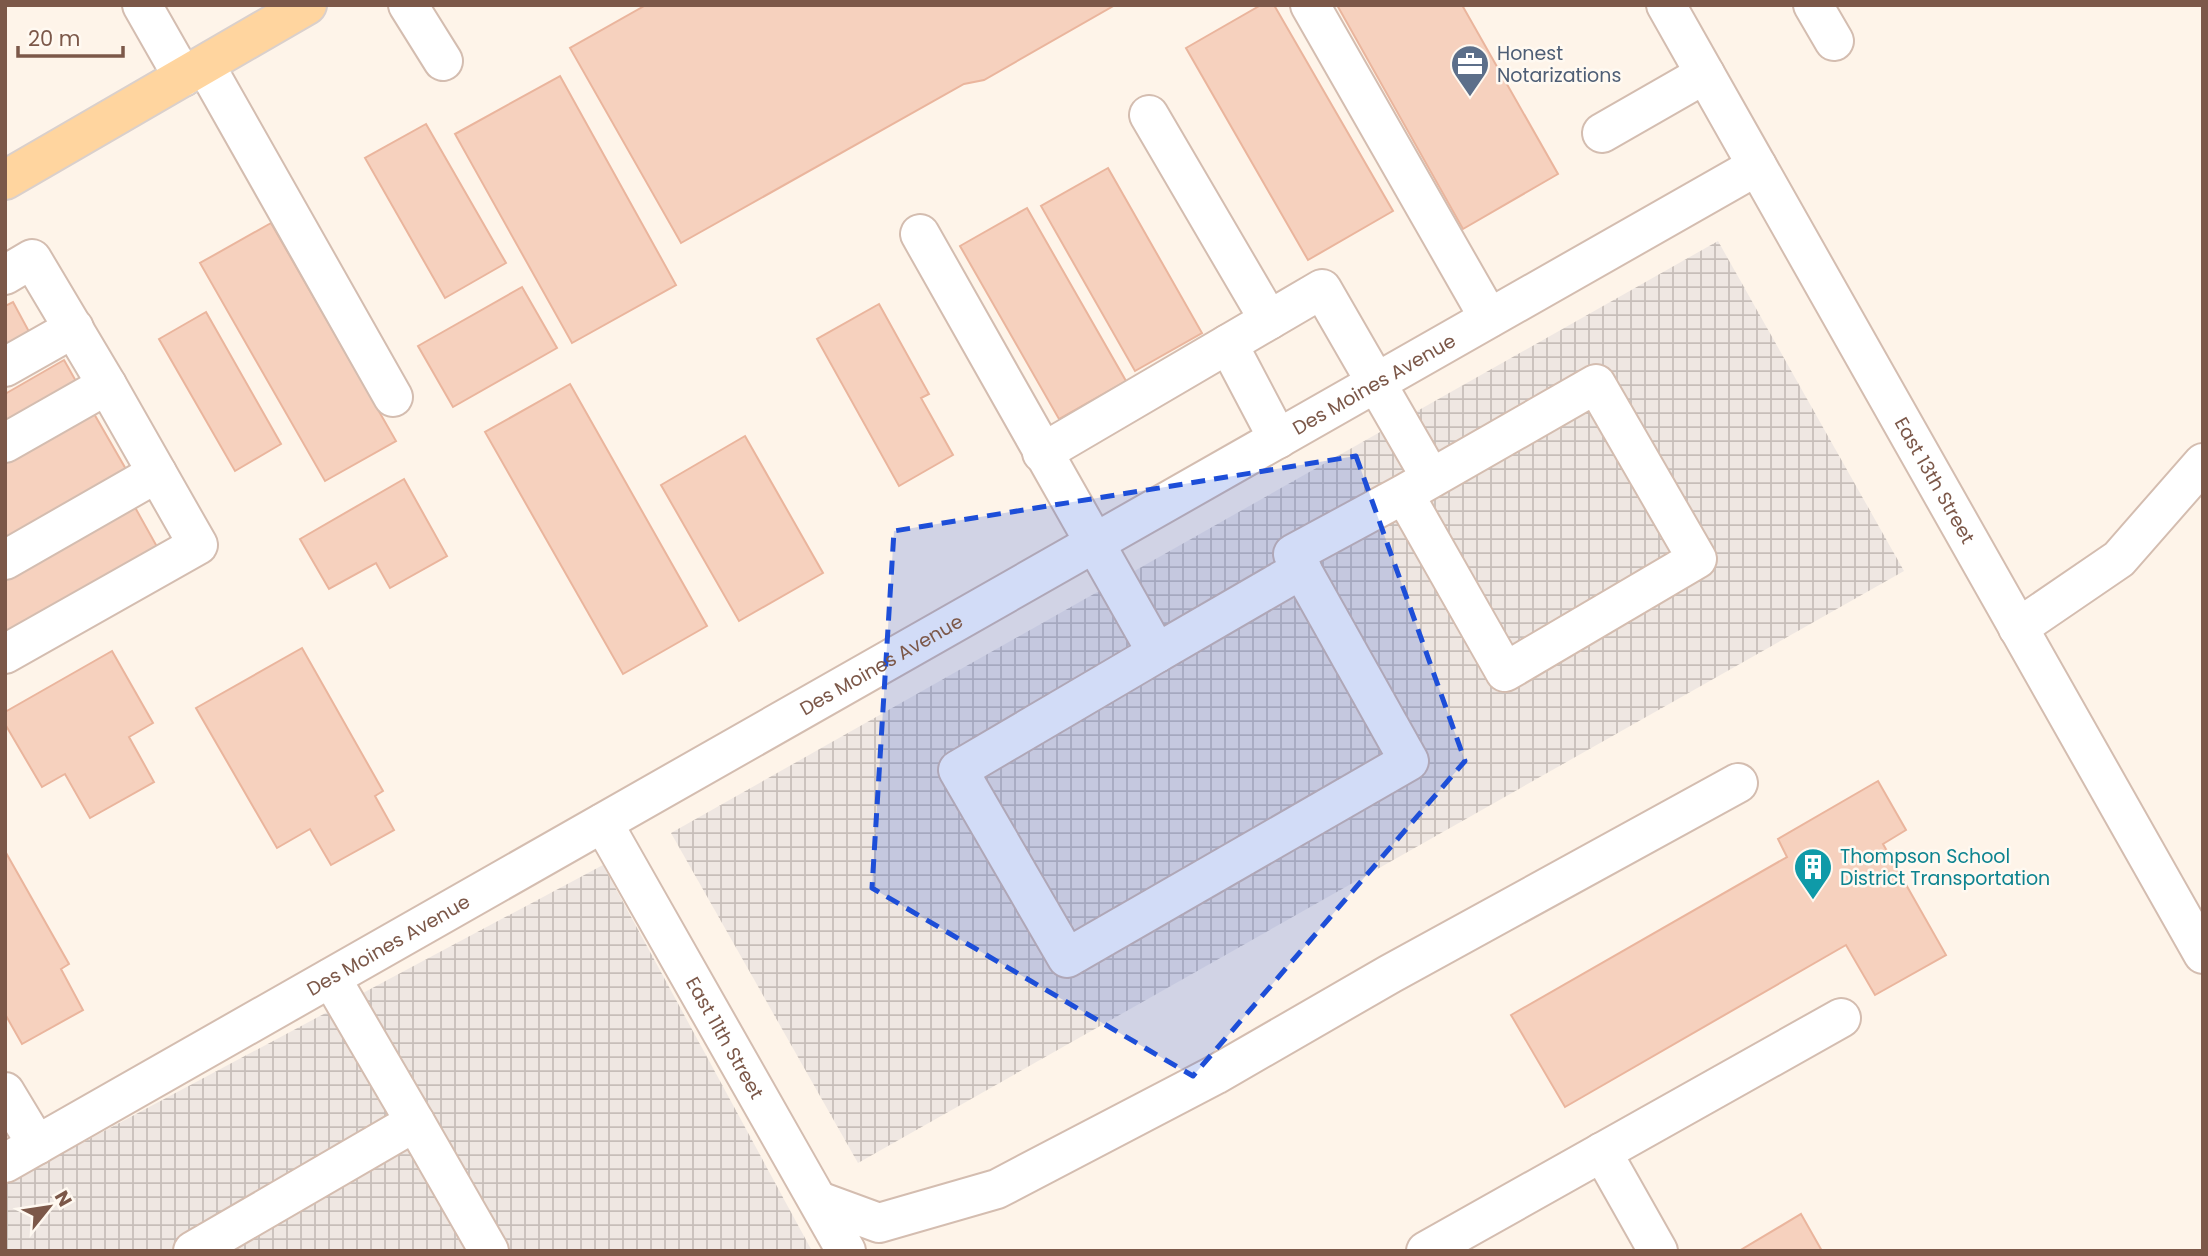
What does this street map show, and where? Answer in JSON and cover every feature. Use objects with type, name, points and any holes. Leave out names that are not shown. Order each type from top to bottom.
[{"type":"main road","points":[[5,180],[307,5]]},
{"type":"street","points":[[142,5],[194,71],[393,397]]},
{"type":"street","points":[[408,5],[443,61]]},
{"type":"street","points":[[1310,5],[1489,318]]},
{"type":"street","name":"East 13th Street","points":[[1666,5],[2203,954]]},
{"type":"street","points":[[1813,5],[1833,41]]},
{"type":"street","points":[[1602,133],[1705,74]]},
{"type":"street","points":[[1149,115],[1269,320]]},
{"type":"street","name":"Des Moines Avenue","points":[[21,1154],[1757,166]]},
{"type":"street","points":[[920,234],[1157,653]]},
{"type":"street","points":[[5,275],[33,259],[198,545],[5,654]]},
{"type":"street","points":[[1042,453],[1322,289],[1375,383],[1418,486],[1505,672],[1697,559],[1597,384],[1418,486],[1293,554],[1409,761],[1067,958],[958,770],[1301,569]]},
{"type":"street","points":[[5,367],[74,328]]},
{"type":"street","points":[[1228,345],[1278,439]]},
{"type":"street","points":[[5,443],[107,384]]},
{"type":"street","points":[[2018,628],[2119,559],[2203,463]]},
{"type":"street","points":[[5,560],[157,473]]},
{"type":"street","points":[[819,1201],[879,1223],[997,1189],[1215,1075],[1390,974],[1738,783]]},
{"type":"street","name":"East 11th Street","points":[[603,823],[846,1251]]},
{"type":"street","points":[[331,978],[489,1251]]},
{"type":"street","points":[[1426,1251],[1841,1018]]},
{"type":"street","points":[[5,1092],[21,1154]]},
{"type":"street","points":[[192,1251],[415,1122]]},
{"type":"street","points":[[1602,1152],[1658,1251]]},
{"type":"highlighted area","points":[[1356,456],[1465,761],[1193,1076],[872,888],[894,531]]},
{"type":"shaded area","points":[[1718,241],[1904,571],[858,1163],[671,833]]},
{"type":"shaded area","points":[[603,865],[812,1251],[5,1251],[5,1184]]},
{"type":"building","points":[[646,5],[1115,5],[984,80],[964,84],[681,243],[570,48]]},
{"type":"building","points":[[1261,5],[1274,5],[1393,211],[1308,260],[1186,48]]},
{"type":"building","points":[[1337,5],[1462,5],[1558,174],[1463,229]]},
{"type":"building","points":[[560,76],[676,285],[572,343],[455,134]]},
{"type":"building","points":[[426,124],[506,263],[445,298],[365,158]]},
{"type":"building","points":[[1108,168],[1202,333],[1135,371],[1041,206]]},
{"type":"building","points":[[1027,208],[1126,381],[1059,419],[960,246]]},
{"type":"building","points":[[271,223],[396,441],[325,481],[200,263]]},
{"type":"building","points":[[522,287],[557,348],[453,407],[418,346]]},
{"type":"building","points":[[13,302],[33,339],[5,355],[5,306]]},
{"type":"building","points":[[879,304],[929,394],[921,398],[953,455],[899,486],[817,339]]},
{"type":"building","points":[[206,312],[281,444],[235,471],[159,339]]},
{"type":"building","points":[[64,360],[81,390],[5,433],[5,394]]},
{"type":"building","points":[[570,384],[707,626],[623,674],[485,432]]},
{"type":"building","points":[[93,412],[127,471],[5,540],[5,462]]},
{"type":"building","points":[[745,436],[823,573],[739,621],[661,485]]},
{"type":"building","points":[[404,479],[447,556],[390,588],[376,563],[329,589],[300,539]]},
{"type":"building","points":[[132,502],[160,552],[5,640],[5,574]]},
{"type":"building","points":[[302,648],[383,791],[375,796],[394,830],[331,865],[310,829],[277,848],[196,708]]},
{"type":"building","points":[[112,651],[153,723],[129,737],[154,782],[90,818],[65,774],[42,787],[5,724],[5,712]]},
{"type":"building","name":"Thompson School District Transportation","points":[[1878,781],[1906,830],[1883,844],[1946,955],[1875,995],[1846,945],[1565,1107],[1511,1015],[1787,857],[1778,839]]},
{"type":"building","points":[[5,851],[69,964],[61,969],[83,1010],[22,1044],[5,1014]]},
{"type":"building","points":[[1801,1214],[1822,1251],[1739,1251]]},
{"type":"place","name":"Honest Notarizations","points":[[1470,98]]},
{"type":"place","name":"Thompson School District Transportation","points":[[1813,901]]}]
